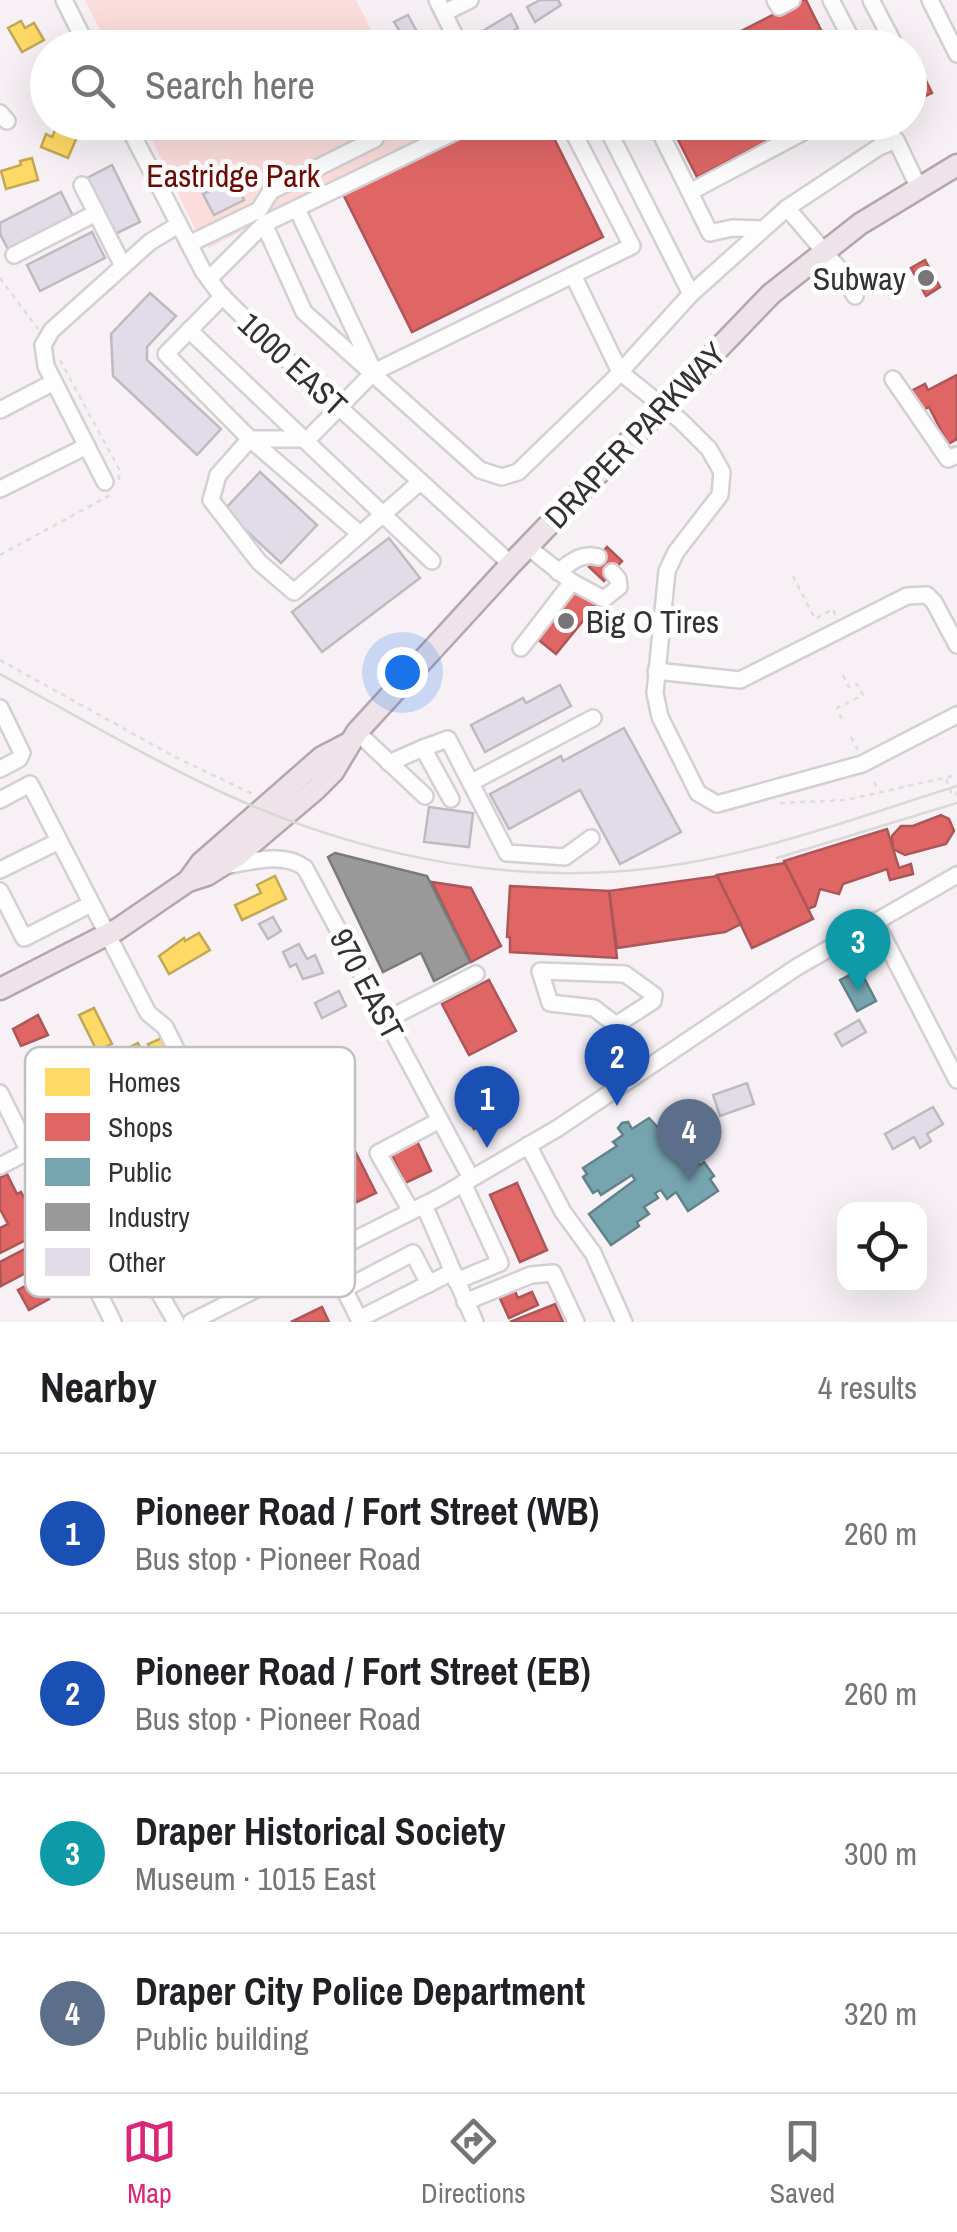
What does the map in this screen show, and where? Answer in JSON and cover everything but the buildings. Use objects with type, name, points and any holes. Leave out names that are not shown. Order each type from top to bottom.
[{"type":"main road","name":"DRAPER PARKWAY","points":[[0,988],[106,934],[188,882],[208,876],[316,789],[333,772],[352,738],[511,564],[771,294],[823,251],[918,186],[957,166]]},
{"type":"main road","name":"DRAPER PARKWAY","points":[[188,882],[200,863],[322,756],[352,738]]},
{"type":"street","points":[[64,0],[79,30]]},
{"type":"street","points":[[452,30],[440,7],[470,0]]},
{"type":"street","points":[[775,0],[778,7],[792,0]]},
{"type":"street","points":[[831,0],[847,30]]},
{"type":"street","points":[[871,0],[887,30]]},
{"type":"street","points":[[930,0],[957,54]]},
{"type":"street","name":"1000 EAST","points":[[135,140],[178,225],[223,296],[511,564]]},
{"type":"street","points":[[189,244],[259,210],[271,191],[373,140]]},
{"type":"street","points":[[209,279],[264,224],[437,140]]},
{"type":"street","points":[[420,482],[294,592],[260,562],[211,500],[218,474],[250,438],[308,439],[374,372],[632,246],[577,140]]},
{"type":"street","points":[[613,140],[691,294]]},
{"type":"street","points":[[664,140],[710,233],[732,228],[762,229]]},
{"type":"street","points":[[690,192],[788,140]]},
{"type":"street","points":[[264,224],[304,312],[480,470],[502,477],[518,472],[620,372],[691,294],[788,208],[879,147],[896,140],[918,186]]},
{"type":"street","points":[[82,185],[123,266]]},
{"type":"street","points":[[788,208],[840,270],[855,296]]},
{"type":"street","points":[[297,209],[374,372]]},
{"type":"street","points":[[14,255],[96,214]]},
{"type":"street","points":[[105,482],[42,352],[52,330],[150,242],[178,225]]},
{"type":"street","points":[[573,275],[620,372],[681,420],[708,449],[722,472],[723,484],[714,505],[670,560],[656,670],[655,703],[698,793],[717,804],[862,764],[957,714]]},
{"type":"street","points":[[223,296],[166,354],[250,438],[360,534]]},
{"type":"street","points":[[189,330],[432,561]]},
{"type":"street","points":[[894,379],[948,459],[957,455]]},
{"type":"street","points":[[0,410],[54,382]]},
{"type":"street","points":[[0,490],[87,446]]},
{"type":"street","points":[[528,547],[565,577],[604,599],[618,587],[612,572]]},
{"type":"street","points":[[522,648],[577,558],[589,554],[598,557]]},
{"type":"street","points":[[656,670],[740,680],[907,596],[927,596],[934,602],[957,645]]},
{"type":"street","points":[[0,708],[22,753],[19,759],[0,769]]},
{"type":"street","points":[[472,782],[593,718]]},
{"type":"street","points":[[352,738],[389,763],[425,796]]},
{"type":"street","points":[[389,763],[448,739],[507,854],[565,856],[591,838]]},
{"type":"street","points":[[424,748],[451,799]]},
{"type":"street","points":[[0,800],[30,784],[148,1013],[166,1027],[176,1047]]},
{"type":"street","points":[[0,870],[59,841]]},
{"type":"street","name":"970 EAST","points":[[220,867],[280,858],[301,864],[309,873],[440,1120],[500,1263],[454,1276]]},
{"type":"street","points":[[355,1239],[528,1145],[797,967],[957,875]]},
{"type":"street","points":[[0,891],[24,938],[90,904]]},
{"type":"street","points":[[875,921],[957,1080]]},
{"type":"street","points":[[616,1025],[654,1000],[654,995],[625,974],[540,970],[550,1003],[594,1008],[616,1025],[642,1071]]},
{"type":"street","points":[[386,1020],[476,974]]},
{"type":"street","points":[[0,1093],[25,1143]]},
{"type":"street","points":[[440,1120],[378,1153],[417,1208],[475,1322]]},
{"type":"street","points":[[528,1145],[558,1204],[593,1253],[624,1322]]},
{"type":"street","points":[[0,1166],[25,1153]]},
{"type":"street","points":[[355,1283],[413,1253],[429,1284]]},
{"type":"street","points":[[466,1302],[530,1275],[553,1273],[576,1322]]},
{"type":"street","points":[[348,1297],[359,1321],[429,1284],[454,1276]]},
{"type":"street","points":[[101,1297],[113,1322]]},
{"type":"street","points":[[162,1297],[176,1322]]},
{"type":"street","points":[[191,1322],[240,1297]]},
{"type":"path","points":[[793,576],[815,619],[833,610],[836,616],[827,621]]},
{"type":"path","points":[[0,660],[177,758],[260,797]]},
{"type":"path","points":[[842,675],[850,687],[857,684],[863,695],[837,708],[843,722]]},
{"type":"path","points":[[851,737],[860,753]]},
{"type":"path","points":[[780,803],[846,800],[957,775]]},
{"type":"path","points":[[946,778],[952,795],[957,794]]},
{"type":"path","points":[[874,782],[877,787]]},
{"type":"green space","points":[[85,0],[356,0],[371,30],[100,30]]},
{"type":"green space","name":"Eastridge Park","points":[[152,140],[419,140],[209,248],[195,229]]},
{"type":"tram line","points":[[0,674],[165,764],[276,815],[391,851],[508,871],[628,871],[687,863],[789,839],[957,786]]},
{"type":"tram line","points":[[777,858],[957,803]]},
{"type":"place","name":"Subway","points":[[926,278]]},
{"type":"place","name":"Big O Tires","points":[[566,621]]},
{"type":"place","name":"Draper Historical Society","points":[[858,991]]},
{"type":"place","name":"Pioneer Road / Fort Street (EB)","points":[[617,1106]]},
{"type":"place","name":"Pioneer Road / Fort Street (WB)","points":[[487,1148]]},
{"type":"place","name":"Draper City Police Department","points":[[689,1181]]}]
